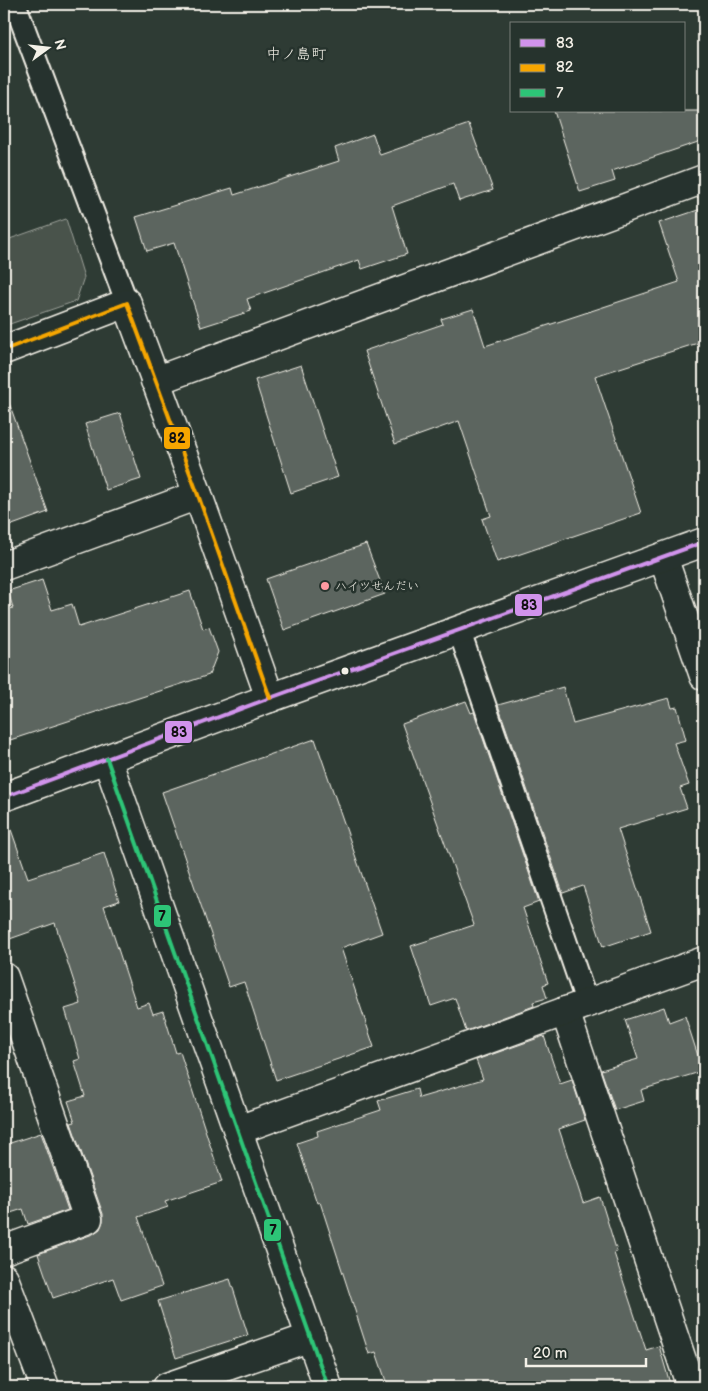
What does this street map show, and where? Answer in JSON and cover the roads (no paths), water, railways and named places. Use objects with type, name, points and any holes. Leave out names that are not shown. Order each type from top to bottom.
[{"type":"street","points":[[155,381],[704,179]]},
{"type":"street","points":[[4,350],[127,303],[270,698]]},
{"type":"street","points":[[4,566],[198,495]]},
{"type":"street","points":[[4,797],[270,698],[704,542]]},
{"type":"street","points":[[663,557],[704,676]]},
{"type":"street","points":[[107,759],[328,1387]]},
{"type":"street","points":[[238,1130],[704,961]]},
{"type":"street","points":[[4,977],[88,1219],[4,1250]]},
{"type":"street","points":[[576,1007],[691,1387]]},
{"type":"street","points":[[4,1278],[45,1387]]},
{"type":"street","points":[[167,1387],[311,1337]]},
{"type":"lane","points":[[15,4],[127,303]]},
{"type":"lane","points":[[459,630],[576,1007]]},
{"type":"place","name":"ハイツせんだい","points":[[325,586]]},
{"type":"district","name":"中ノ島町","points":[[296,54]]}]
